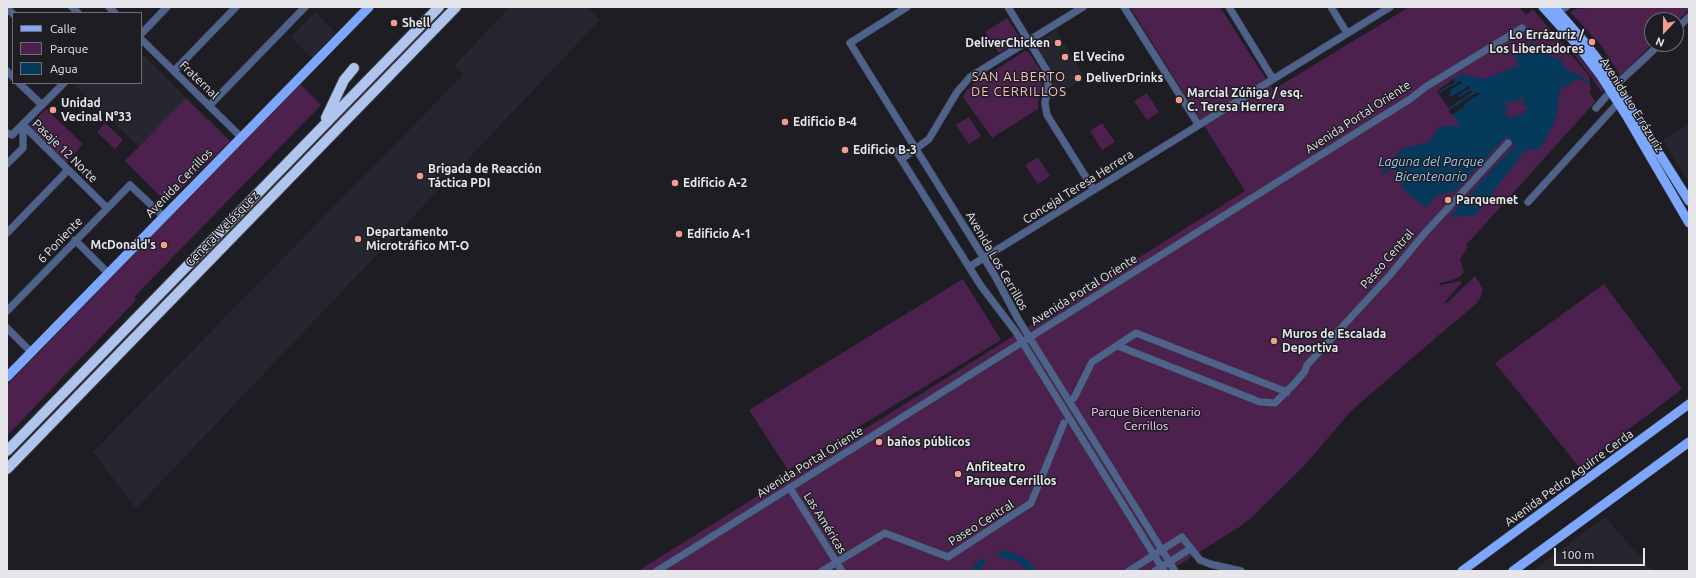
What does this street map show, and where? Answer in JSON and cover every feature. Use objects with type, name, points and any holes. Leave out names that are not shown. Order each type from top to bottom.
[{"type":"highway","name":"General Velásquez","points":[[7,451],[439,7]]},
{"type":"highway","name":"General Velásquez","points":[[7,469],[456,7]]},
{"type":"highway","points":[[318,131],[335,101],[344,80],[354,68]]},
{"type":"main road","name":"Avenida Cerrillos","points":[[7,377],[369,7]]},
{"type":"main road","name":"Avenida Lo Errázuriz","points":[[1543,7],[1614,88],[1618,103],[1689,223]]},
{"type":"main road","name":"Avenida Lo Errázuriz","points":[[1556,9],[1593,52],[1614,88],[1689,201]]},
{"type":"main road","name":"Avenida Pedro Aguirre Cerda","points":[[1462,571],[1689,404]]},
{"type":"main road","points":[[1513,571],[1689,442]]},
{"type":"street","points":[[142,33],[167,7]]},
{"type":"street","points":[[174,71],[236,7]]},
{"type":"street","points":[[209,106],[305,7]]},
{"type":"street","name":"Avenida Los Cerrillos","points":[[907,7],[850,43],[984,259],[1029,338],[1175,571]]},
{"type":"street","points":[[1008,7],[1047,71],[1048,84],[1044,107],[1047,115],[1094,190]]},
{"type":"street","points":[[902,159],[924,144],[934,132],[964,84],[978,72],[1083,7]]},
{"type":"street","points":[[1124,7],[1198,124]]},
{"type":"street","points":[[1228,7],[1273,79]]},
{"type":"street","points":[[1331,7],[1347,33]]},
{"type":"street","name":"Concejal Teresa Herrera","points":[[969,267],[1198,124],[1390,7]]},
{"type":"street","points":[[1556,9],[1566,7]]},
{"type":"street","name":"Avenida Portal Oriente","points":[[657,571],[1410,100],[1427,86],[1522,28]]},
{"type":"street","name":"Fraternal","points":[[142,40],[242,137]]},
{"type":"street","points":[[1596,108],[1614,88],[1652,52]]},
{"type":"street","points":[[20,84],[42,105]]},
{"type":"street","points":[[7,164],[23,148],[23,125],[63,84]]},
{"type":"street","points":[[1528,202],[1618,103]]},
{"type":"street","name":"Pasaje 12 Norte","points":[[7,134],[12,135],[23,125],[107,208]]},
{"type":"street","name":"Paseo Central","points":[[1118,346],[1260,402],[1275,403],[1287,392],[1328,342],[1508,143]]},
{"type":"street","name":"Avenida Los Cerrillos","points":[[896,151],[980,286],[1007,319],[1022,342],[1154,555],[1161,570]]},
{"type":"street","points":[[7,233],[68,170]]},
{"type":"street","name":"6 Poniente","points":[[7,311],[130,185],[164,217]]},
{"type":"street","points":[[75,240],[108,273]]},
{"type":"street","points":[[7,328],[31,352]]},
{"type":"street","points":[[1074,398],[1092,362],[1136,333],[1287,392]]},
{"type":"street","name":"Paseo Central","points":[[822,571],[885,533],[948,556],[1031,504],[1064,423]]},
{"type":"street","name":"Las Américas","points":[[790,488],[842,571]]},
{"type":"street","points":[[1129,571],[1180,537],[1184,538],[1190,549],[1204,562],[1241,571]]},
{"type":"street","points":[[1161,570],[1170,562],[1190,549]]},
{"type":"shaded area","points":[[510,7],[587,7],[600,20],[136,508],[93,452],[463,75],[455,65]]},
{"type":"shaded area","points":[[315,12],[336,33],[312,58],[291,37]]},
{"type":"shaded area","points":[[1056,30],[1085,77],[1050,99],[1053,80],[1052,74],[1047,62],[1038,50],[1037,45],[1039,41]]},
{"type":"shaded area","points":[[142,54],[186,98],[139,147],[75,86],[77,84],[142,84]]},
{"type":"shaded area","points":[[1689,123],[1689,183],[1663,140]]},
{"type":"shaded area","points":[[1605,517],[1653,571],[1532,571]]},
{"type":"green space","name":"Parque Bicentenario Cerrillos","points":[[1130,7],[1220,7],[1273,90],[1409,7],[1519,7],[1526,15],[1533,9],[1589,76],[1591,90],[1589,91],[1595,102],[1467,244],[1467,248],[1460,260],[1464,272],[1461,276],[1450,281],[1439,283],[1440,285],[1460,281],[1462,282],[1445,302],[1446,304],[1475,276],[1483,289],[1481,297],[1476,304],[1351,411],[1304,466],[1251,518],[1238,528],[1169,571],[638,571],[1245,191]]},
{"type":"green space","points":[[1597,7],[1689,7],[1689,10],[1684,15],[1684,12],[1644,12],[1644,52],[1620,76],[1601,45],[1570,12],[1576,9]]},
{"type":"green space","points":[[1007,18],[1020,38],[1019,41],[999,53],[985,32]]},
{"type":"green space","points":[[1025,51],[1029,53],[1041,71],[1042,83],[1038,109],[992,138],[963,97],[973,84]]},
{"type":"green space","points":[[1572,52],[1578,55],[1600,84],[1603,90],[1602,93],[1591,76]]},
{"type":"green space","points":[[300,84],[321,105],[134,297],[136,300],[7,436],[7,385]]},
{"type":"green space","points":[[1147,93],[1159,112],[1147,120],[1134,101]]},
{"type":"green space","points":[[186,98],[230,141],[167,203],[125,161]]},
{"type":"green space","points":[[46,109],[83,144],[66,163],[28,127]]},
{"type":"green space","points":[[969,117],[981,136],[969,144],[956,125]]},
{"type":"green space","points":[[105,123],[123,140],[115,149],[97,132]]},
{"type":"green space","points":[[1102,123],[1115,142],[1102,150],[1090,131]]},
{"type":"green space","points":[[1038,157],[1050,176],[1038,184],[1025,165]]},
{"type":"green space","points":[[963,279],[1001,340],[788,470],[749,410]]},
{"type":"green space","points":[[1604,284],[1682,389],[1579,467],[1495,363]]},
{"type":"water","name":"Laguna del Parque Bicentenario","points":[[1523,46],[1561,60],[1567,70],[1582,76],[1560,90],[1555,121],[1540,149],[1525,150],[1476,215],[1449,217],[1515,145],[1506,136],[1456,190],[1436,196],[1425,208],[1400,186],[1406,179],[1392,167],[1384,175],[1382,169],[1403,148],[1429,142],[1439,127],[1460,125],[1439,91],[1454,82],[1453,79],[1462,74],[1485,79],[1519,65],[1514,55]],"holes":[[[1523,96],[1522,106],[1529,106],[1522,115],[1517,115],[1509,121],[1511,115],[1503,116],[1508,109],[1502,103],[1515,102]]]},
{"type":"water","points":[[998,551],[1008,551],[1023,557],[1029,561],[1036,571],[1028,571],[1017,561],[1001,558]]},
{"type":"water","points":[[983,557],[985,564],[979,571],[971,571],[976,563]]},
{"type":"pier","points":[[1453,79],[1455,82],[1439,91],[1440,93],[1460,81],[1462,83],[1450,90],[1450,97],[1469,86],[1470,88],[1458,95],[1459,97],[1471,90],[1473,92],[1448,108],[1437,91]]},
{"type":"pier","points":[[1478,92],[1480,94],[1464,104],[1465,107],[1451,115],[1449,110]]},
{"type":"waterway","points":[[1530,49],[1534,37],[1532,29]]},
{"type":"waterway","points":[[1534,37],[1540,33]]},
{"type":"waterway","points":[[1580,78],[1589,82]]},
{"type":"place","name":"Shell","points":[[394,23]]},
{"type":"place","name":"Lo Errázuriz / Los Libertadores","points":[[1592,42]]},
{"type":"place","name":"DeliverChicken","points":[[1058,43]]},
{"type":"place","name":"El Vecino","points":[[1065,57]]},
{"type":"place","name":"DeliverDrinks","points":[[1078,78]]},
{"type":"place","name":"Marcial Zúñiga / esq. C. Teresa Herrera","points":[[1179,100]]},
{"type":"place","name":"Unidad Vecinal N°33","points":[[53,110]]},
{"type":"place","name":"Edificio B-4","points":[[785,122]]},
{"type":"place","name":"Edificio B-3","points":[[845,150]]},
{"type":"place","name":"Brigada de Reacción Táctica PDI","points":[[420,176]]},
{"type":"place","name":"Edificio A-2","points":[[675,183]]},
{"type":"place","name":"Parquemet","points":[[1448,200]]},
{"type":"place","name":"Edificio A-1","points":[[679,234]]},
{"type":"place","name":"Departamento Microtráfico MT-O","points":[[358,239]]},
{"type":"place","name":"McDonald's","points":[[164,245]]},
{"type":"place","name":"Muros de Escalada Deportiva","points":[[1274,341]]},
{"type":"place","name":"baños públicos","points":[[879,442]]},
{"type":"place","name":"Anfiteatro Parque Cerrillos","points":[[958,474]]},
{"type":"district","name":"SAN ALBERTO DE CERRILLOS","points":[[1019,84]]}]
